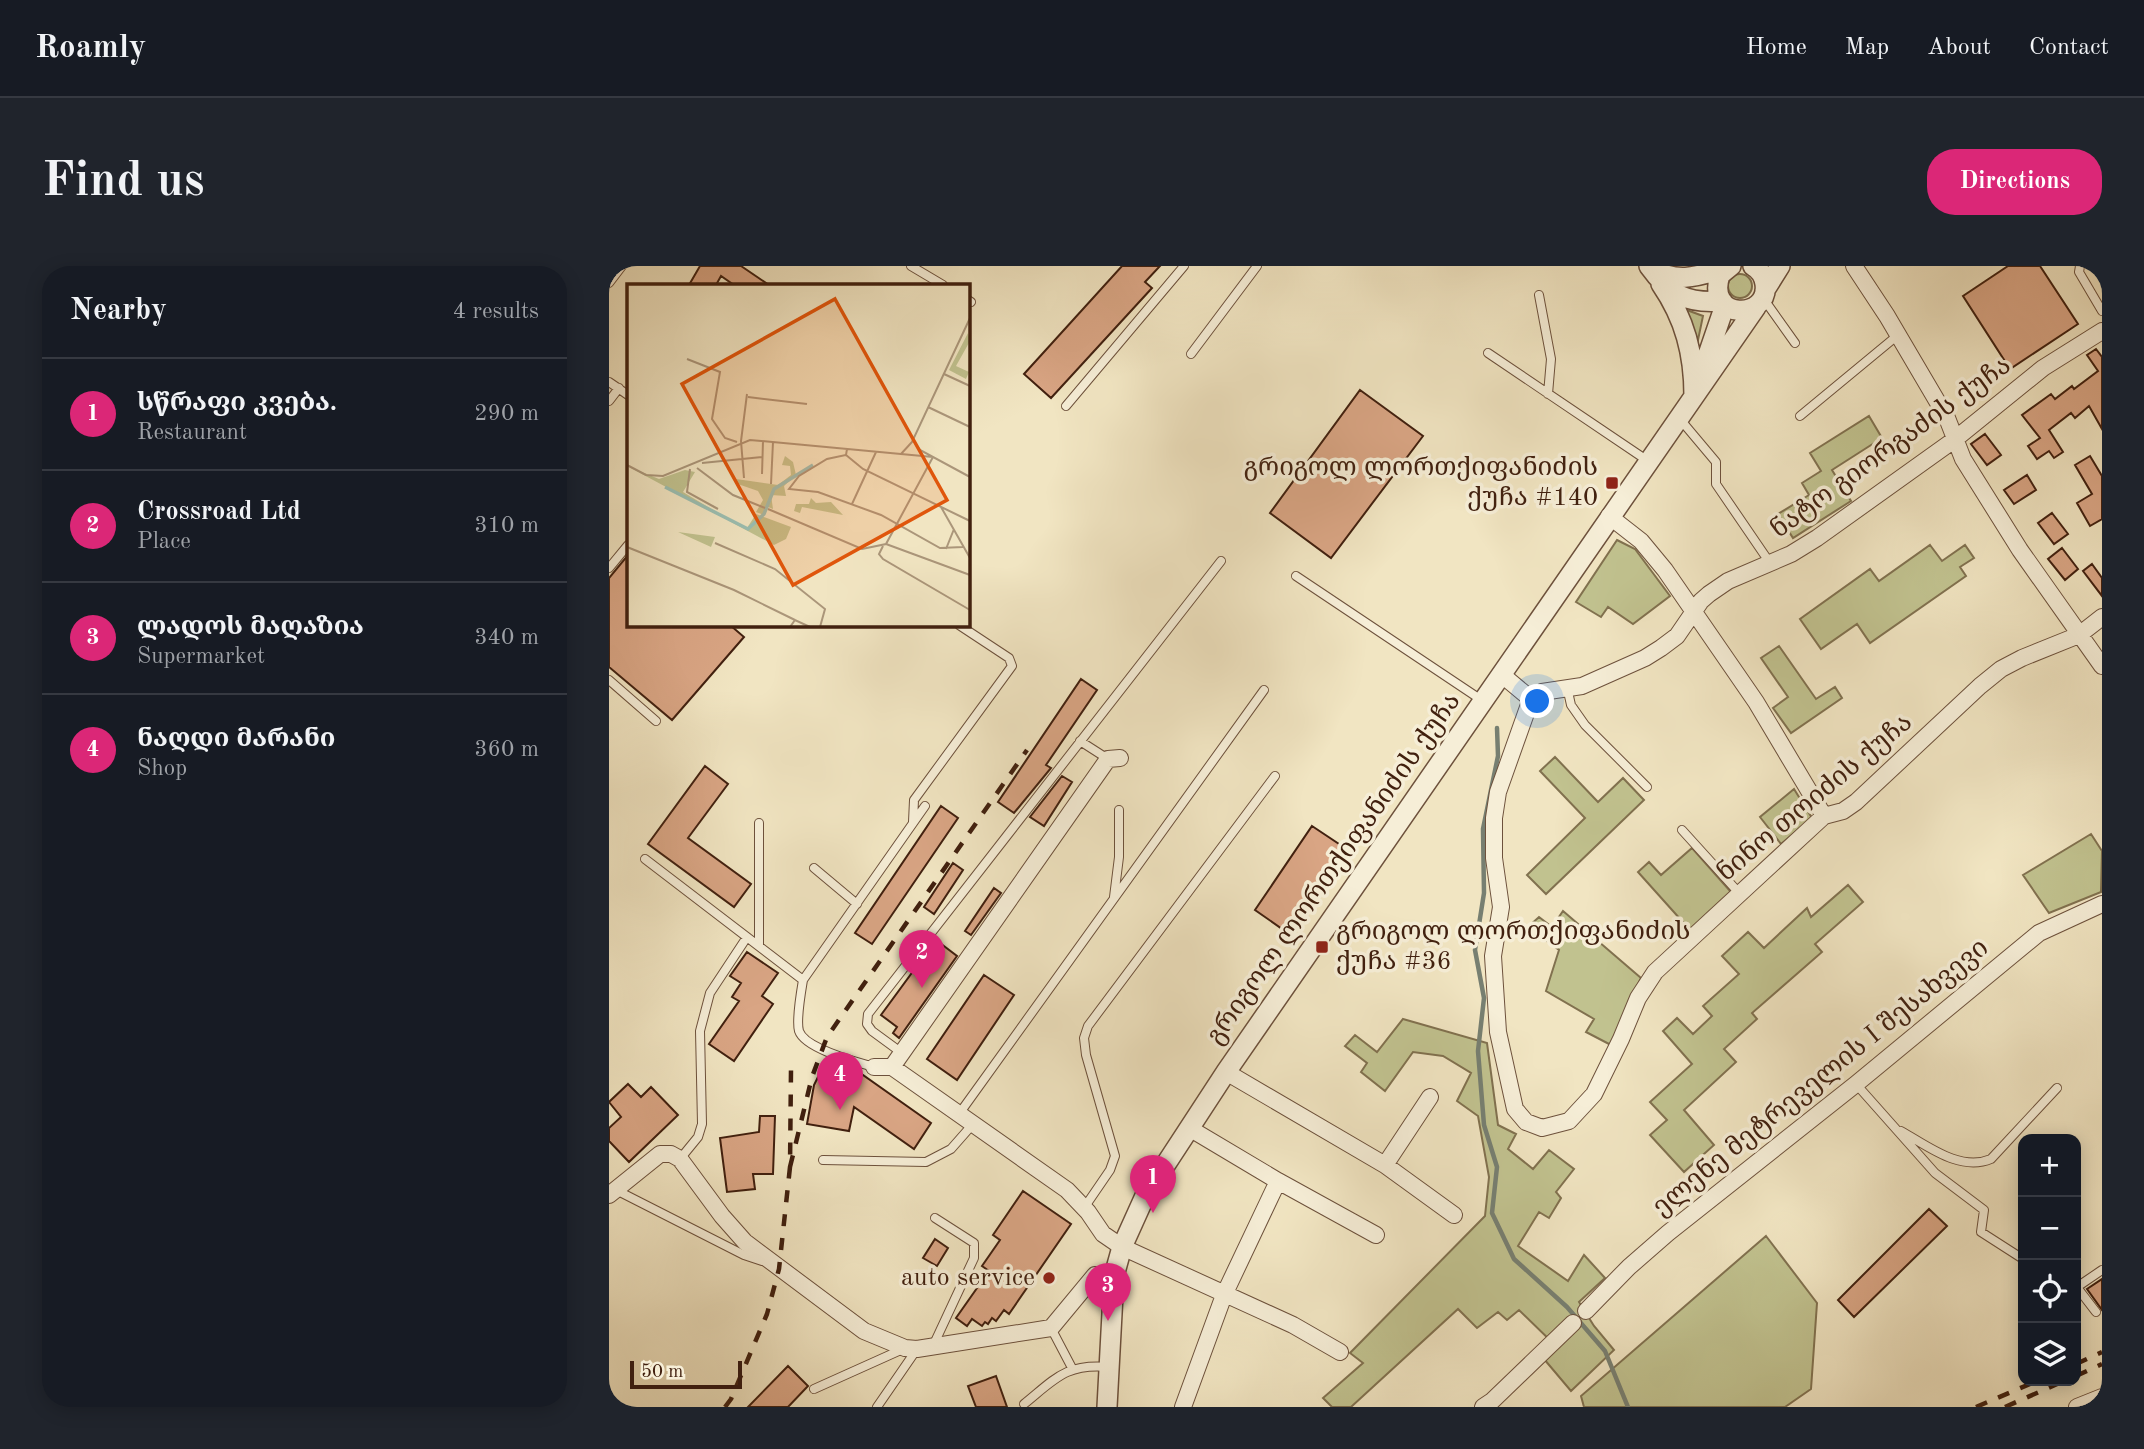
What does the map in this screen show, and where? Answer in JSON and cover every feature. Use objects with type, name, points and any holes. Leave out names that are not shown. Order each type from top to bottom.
[{"type":"street","points":[[1654,271],[1674,293],[1689,300],[1723,303],[1740,311],[1761,298],[1762,275],[1752,266]]},
{"type":"street","name":"გრიგოლ ლორთქიფანიძის ქუჩა","points":[[1107,1407],[1114,1276],[1122,1247],[1145,1196],[1226,1072],[1679,418],[1780,266]]},
{"type":"street","points":[[1854,266],[1947,418],[1963,459],[2019,550],[2102,666]]},
{"type":"street","points":[[1654,271],[1665,277],[1680,279],[1728,267]]},
{"type":"street","name":"გრიგოლ ლორთქიფანიძის ქუჩა","points":[[1694,396],[1723,303],[1717,293],[1717,284],[1720,275],[1728,267]]},
{"type":"street","points":[[1654,271],[1675,303],[1688,337],[1694,372],[1694,396]]},
{"type":"street","name":"ნატო გიორგაძის ქუჩა","points":[[1531,699],[1542,692],[1582,686],[1645,658],[1677,636],[1693,611],[1709,594],[1817,538],[1954,440],[2043,368],[2102,331]]},
{"type":"street","points":[[1609,516],[1641,541],[1665,570],[1756,702],[1824,816]]},
{"type":"street","name":"ნინო თოიძის ქუჩა","points":[[1531,699],[1499,792],[1494,818],[1494,858],[1501,907],[1493,956],[1498,1032],[1515,1109],[1526,1122],[1542,1128],[1569,1121],[1594,1094],[1638,998],[1655,972],[1824,816],[1843,811],[1856,802],[1980,685],[2001,669],[2079,635],[2102,617]]},
{"type":"street","points":[[1501,674],[1531,699]]},
{"type":"street","points":[[892,1068],[1114,759]]},
{"type":"street","name":"ელენე მეტრეველის I შესახვევი","points":[[1586,1311],[1629,1267],[1668,1233],[1856,1084],[2039,933],[2102,904]]},
{"type":"street","points":[[874,1067],[892,1068],[1067,1189],[1103,1234],[1122,1247],[1293,1325],[1341,1352]]},
{"type":"street","points":[[1226,1072],[1385,1165],[1454,1215]]},
{"type":"street","points":[[1385,1165],[1430,1097]]},
{"type":"street","points":[[1189,1128],[1376,1234]]},
{"type":"street","points":[[611,1191],[660,1154],[671,1154],[680,1160],[745,1242],[775,1266],[864,1331],[919,1348],[1051,1328],[1095,1275],[1114,1276]]},
{"type":"street","points":[[1183,1407],[1224,1295],[1279,1181]]},
{"type":"street","points":[[1483,1407],[1573,1323]]},
{"type":"street","points":[[2077,1407],[2102,1396]]},
{"type":"lane","points":[[609,283],[622,266]]},
{"type":"lane","points":[[911,266],[941,284]]},
{"type":"lane","points":[[1066,406],[1184,266]]},
{"type":"lane","points":[[1191,354],[1257,266]]},
{"type":"lane","points":[[2080,266],[2079,272],[2102,311]]},
{"type":"lane","points":[[1539,295],[1551,359],[1548,394]]},
{"type":"lane","points":[[1761,298],[1795,343]]},
{"type":"lane","points":[[1800,416],[1898,335]]},
{"type":"lane","points":[[1488,353],[1648,461]]},
{"type":"lane","points":[[609,382],[627,394]]},
{"type":"lane","points":[[609,401],[619,388]]},
{"type":"lane","points":[[1679,418],[1716,462],[1716,484],[1770,564]]},
{"type":"lane","points":[[609,568],[627,546]]},
{"type":"lane","points":[[902,1052],[872,1031],[867,1024],[868,1014],[1221,561]]},
{"type":"lane","points":[[1296,576],[1483,701]]},
{"type":"lane","points":[[913,824],[914,800],[1012,666],[1009,658],[961,626]]},
{"type":"lane","points":[[609,680],[656,721]]},
{"type":"lane","points":[[1567,687],[1571,705],[1585,725],[1647,787]]},
{"type":"lane","points":[[959,1114],[1264,690]]},
{"type":"lane","points":[[1080,741],[1114,759]]},
{"type":"lane","points":[[1084,1208],[1110,1170],[1115,1156],[1086,1055],[1084,1038],[1089,1026],[1275,776]]},
{"type":"lane","points":[[874,1067],[823,1050],[804,1038],[799,1030],[803,980],[925,806]]},
{"type":"lane","points":[[1113,900],[1119,857],[1119,810]]},
{"type":"lane","points":[[759,823],[759,946]]},
{"type":"lane","points":[[1682,830],[1740,894]]},
{"type":"lane","points":[[645,859],[803,980]]},
{"type":"lane","points":[[814,868],[856,904]]},
{"type":"lane","points":[[680,1160],[698,1137],[702,1124],[700,1031],[710,993],[747,937]]},
{"type":"lane","points":[[1856,1084],[1935,1173],[1984,1210],[1981,1232],[2018,1256]]},
{"type":"lane","points":[[1895,1128],[1958,1161],[1978,1164],[1991,1159],[2057,1088]]},
{"type":"lane","points":[[823,1160],[926,1162],[951,1149],[973,1124]]},
{"type":"lane","points":[[611,1191],[744,1255],[775,1266]]},
{"type":"lane","points":[[877,1407],[919,1348],[974,1258],[974,1243],[935,1218]]},
{"type":"lane","points":[[2081,1284],[2102,1270]]},
{"type":"lane","points":[[2081,1292],[2096,1312]]},
{"type":"lane","points":[[1051,1328],[1072,1368]]},
{"type":"lane","points":[[814,1390],[919,1348]]},
{"type":"lane","points":[[1024,1404],[1072,1368],[1093,1365],[1109,1367]]},
{"type":"green space","points":[[1740,274],[1749,277],[1752,286],[1749,295],[1740,298],[1731,295],[1728,286],[1731,277]]},
{"type":"green space","points":[[1684,309],[1703,316],[1698,340]]},
{"type":"green space","points":[[1869,416],[1882,438],[1832,470],[1851,501],[1793,538],[1778,514],[1809,495],[1802,483],[1821,471],[1810,453]]},
{"type":"green space","points":[[1617,540],[1635,549],[1670,596],[1633,624],[1608,607],[1601,617],[1576,602]]},
{"type":"green space","points":[[1930,545],[1942,561],[1965,545],[1974,558],[1960,567],[1966,576],[1870,643],[1857,624],[1821,649],[1800,619],[1870,569],[1879,581]]},
{"type":"green space","points":[[1779,646],[1816,699],[1835,687],[1842,698],[1791,733],[1773,708],[1788,697],[1761,658]]},
{"type":"green space","points":[[1555,757],[1598,802],[1623,778],[1644,800],[1546,894],[1527,875],[1585,818],[1540,771]]},
{"type":"green space","points":[[1794,789],[1812,818],[1781,844],[1760,817]]},
{"type":"green space","points":[[2091,834],[2102,851],[2101,892],[2049,913],[2023,875]]},
{"type":"green space","points":[[1692,848],[1731,892],[1690,930],[1638,872],[1649,862],[1661,875]]},
{"type":"green space","points":[[1848,885],[1863,902],[1815,944],[1822,952],[1752,1013],[1757,1019],[1724,1049],[1736,1062],[1684,1110],[1714,1145],[1684,1172],[1650,1135],[1667,1120],[1650,1102],[1692,1064],[1663,1031],[1677,1018],[1693,1034],[1712,1016],[1703,1006],[1739,974],[1722,956],[1748,932],[1764,948],[1807,908],[1811,917]]},
{"type":"green space","points":[[1563,911],[1641,978],[1611,1045],[1586,1032],[1594,1019],[1546,991],[1559,950],[1528,927],[1539,917],[1552,927]]},
{"type":"green space","points":[[1403,1019],[1487,1043],[1498,1125],[1516,1134],[1508,1149],[1533,1169],[1549,1150],[1574,1169],[1556,1192],[1561,1198],[1549,1218],[1539,1212],[1518,1246],[1568,1281],[1584,1255],[1605,1278],[1579,1302],[1614,1350],[1571,1391],[1544,1359],[1557,1347],[1519,1310],[1507,1320],[1498,1312],[1477,1328],[1458,1309],[1351,1407],[1332,1407],[1323,1398],[1363,1363],[1350,1353],[1485,1216],[1489,1177],[1478,1116],[1457,1101],[1471,1073],[1443,1056],[1413,1052],[1385,1091],[1361,1072],[1367,1063],[1345,1046],[1355,1035],[1377,1052]]},
{"type":"green space","points":[[1766,1236],[1817,1303],[1811,1389],[1785,1407],[1584,1407],[1581,1396]]},
{"type":"building","points":[[700,266],[741,266],[768,284],[733,284],[721,276],[717,284],[690,284]]},
{"type":"building","points":[[1122,266],[1160,266],[1145,282],[1152,288],[1051,398],[1024,374]]},
{"type":"building","points":[[2008,266],[2040,266],[2078,324],[2010,369],[1963,296]]},
{"type":"building","points":[[2096,349],[2102,357],[2102,429],[2089,406],[2075,418],[2071,413],[2049,430],[2063,452],[2054,458],[2049,451],[2037,459],[2028,446],[2040,438],[2022,415],[2051,394],[2055,399],[2098,371],[2087,355]]},
{"type":"building","points":[[1360,390],[1423,436],[1331,558],[1270,513]]},
{"type":"building","points":[[1985,434],[2001,455],[1987,465],[1971,444]]},
{"type":"building","points":[[2090,456],[2102,476],[2102,519],[2090,526],[2077,503],[2092,494],[2075,465]]},
{"type":"building","points":[[2027,475],[2036,490],[2014,504],[2004,490]]},
{"type":"building","points":[[2052,513],[2068,534],[2054,544],[2038,523]]},
{"type":"building","points":[[2062,548],[2078,569],[2065,580],[2048,559]]},
{"type":"building","points":[[627,556],[627,626],[731,626],[744,637],[672,720],[609,667],[609,578]]},
{"type":"building","points":[[2092,564],[2102,578],[2102,596],[2083,571]]},
{"type":"building","points":[[1081,679],[1097,690],[1046,765],[1051,768],[1014,813],[998,802]]},
{"type":"building","points":[[705,766],[728,784],[688,838],[751,884],[734,907],[648,844]]},
{"type":"building","points":[[1062,776],[1072,782],[1044,826],[1030,817]]},
{"type":"building","points":[[941,806],[958,818],[872,944],[855,933]]},
{"type":"building","points":[[1312,826],[1342,846],[1285,931],[1255,910]]},
{"type":"building","points":[[953,863],[963,870],[934,914],[924,907]]},
{"type":"building","points":[[994,888],[1001,893],[971,935],[965,931]]},
{"type":"building","points":[[936,940],[957,956],[899,1038],[893,1033],[897,1027],[881,1015]]},
{"type":"building","points":[[747,952],[778,973],[762,996],[773,1004],[734,1061],[709,1044],[739,1001],[732,997],[741,983],[730,976]]},
{"type":"building","points":[[984,975],[1014,995],[957,1080],[927,1059]]},
{"type":"building","points":[[832,1064],[853,1068],[931,1123],[914,1149],[854,1107],[849,1131],[807,1124],[814,1085],[820,1073]]},
{"type":"building","points":[[628,1084],[641,1097],[651,1087],[678,1115],[629,1162],[609,1141],[609,1128],[621,1117],[609,1102]]},
{"type":"building","points":[[760,1116],[775,1116],[773,1174],[753,1174],[755,1189],[727,1192],[720,1138],[759,1132]]},
{"type":"building","points":[[1023,1191],[1071,1224],[1009,1314],[1004,1310],[996,1321],[992,1318],[988,1324],[985,1322],[982,1326],[972,1319],[967,1326],[956,1318],[989,1271],[982,1266],[1000,1240],[993,1235]]},
{"type":"building","points":[[1929,1209],[1947,1226],[1854,1317],[1838,1300]]},
{"type":"building","points":[[935,1239],[948,1248],[937,1266],[923,1258]]},
{"type":"building","points":[[2102,1279],[2102,1310],[2087,1289]]},
{"type":"building","points":[[788,1366],[808,1386],[788,1407],[748,1407]]},
{"type":"building","points":[[996,1376],[1007,1407],[976,1407],[968,1386]]},
{"type":"waterway","points":[[1497,728],[1498,756],[1483,829],[1484,893],[1475,950],[1484,998],[1478,1051],[1484,1125],[1497,1167],[1492,1213],[1514,1259],[1567,1307],[1605,1351],[1628,1407]]},
{"type":"railway","points":[[790,1167],[812,1077],[827,1037],[1027,750]]},
{"type":"railway","points":[[725,1407],[731,1399],[767,1314],[779,1269],[790,1167],[791,1069]]},
{"type":"railway","points":[[2081,1362],[2102,1352]]},
{"type":"railway","points":[[2081,1374],[2102,1364]]},
{"type":"railway","points":[[1976,1407],[2025,1386]]},
{"type":"railway","points":[[2005,1407],[2053,1386]]},
{"type":"place","name":"გრიგოლ ლორთქიფანიძის ქუჩა #140","points":[[1612,483]]},
{"type":"place","name":"გრიგოლ ლორთქიფანიძის ქუჩა #36","points":[[1322,947]]},
{"type":"place","name":"Crossroad Ltd","points":[[922,988]]},
{"type":"place","name":"ნაღდი მარანი","points":[[840,1110]]},
{"type":"place","name":"სწრაფი კვება.","points":[[1153,1213]]},
{"type":"place","name":"auto service","points":[[1049,1278]]},
{"type":"place","name":"ლადოს მაღაზია","points":[[1108,1321]]}]
